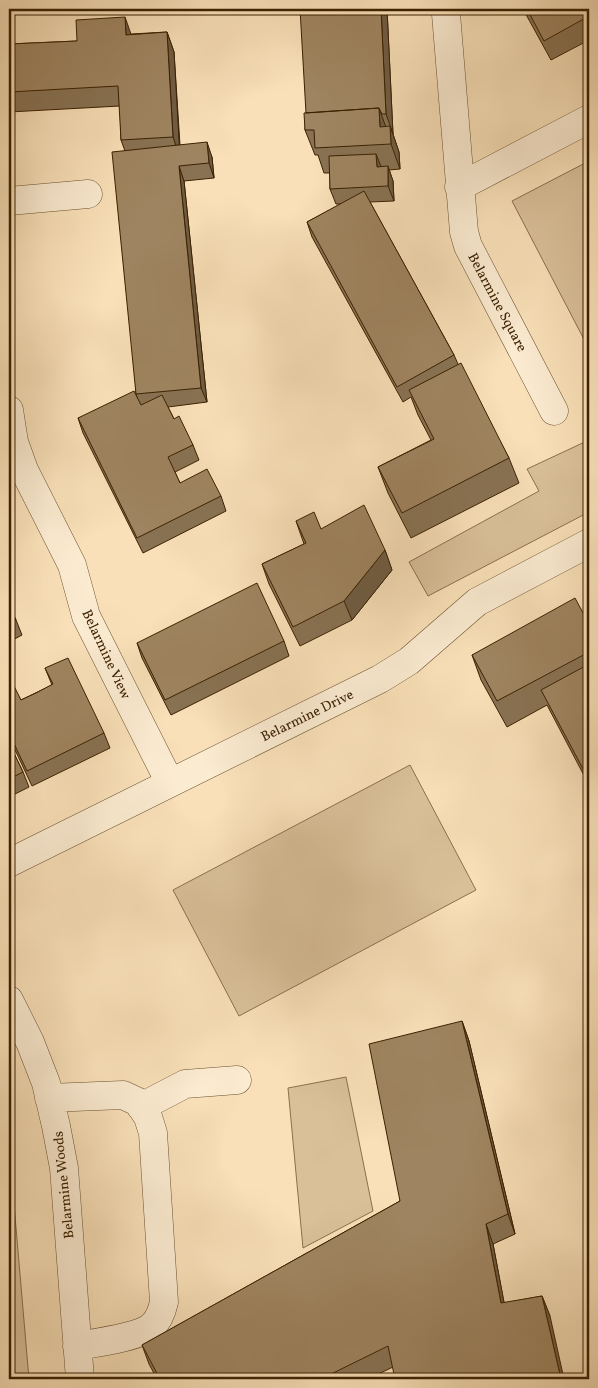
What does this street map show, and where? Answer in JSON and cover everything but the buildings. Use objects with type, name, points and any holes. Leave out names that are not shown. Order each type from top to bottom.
[{"type":"street","name":"Belarmine Square","points":[[446,14],[464,232],[468,246],[554,411]]},
{"type":"street","points":[[459,187],[589,119]]},
{"type":"street","points":[[9,201],[88,194]]},
{"type":"street","name":"Belarmine View","points":[[9,410],[14,442],[24,470],[72,565],[86,616],[170,783]]},
{"type":"street","name":"Belarmine Drive","points":[[9,863],[380,679],[409,661],[477,602],[589,543]]},
{"type":"street","name":"Belarmine Woods","points":[[9,1000],[30,1042],[46,1083],[64,1168],[80,1379]]},
{"type":"street","points":[[141,1107],[185,1084],[237,1080]]},
{"type":"street","points":[[50,1098],[123,1095],[138,1102],[148,1117],[153,1133],[164,1302],[161,1315],[151,1327],[139,1333],[77,1346]]},
{"type":"shaded area","points":[[589,161],[589,349],[512,201]]},
{"type":"shaded area","points":[[589,440],[589,512],[428,596],[409,562],[539,491],[527,469]]},
{"type":"shaded area","points":[[410,765],[476,890],[239,1016],[173,890]]},
{"type":"shaded area","points":[[346,1077],[373,1211],[303,1248],[288,1088]]},
{"type":"shaded area","points":[[9,1181],[12,1181],[29,1379],[9,1379]]}]
